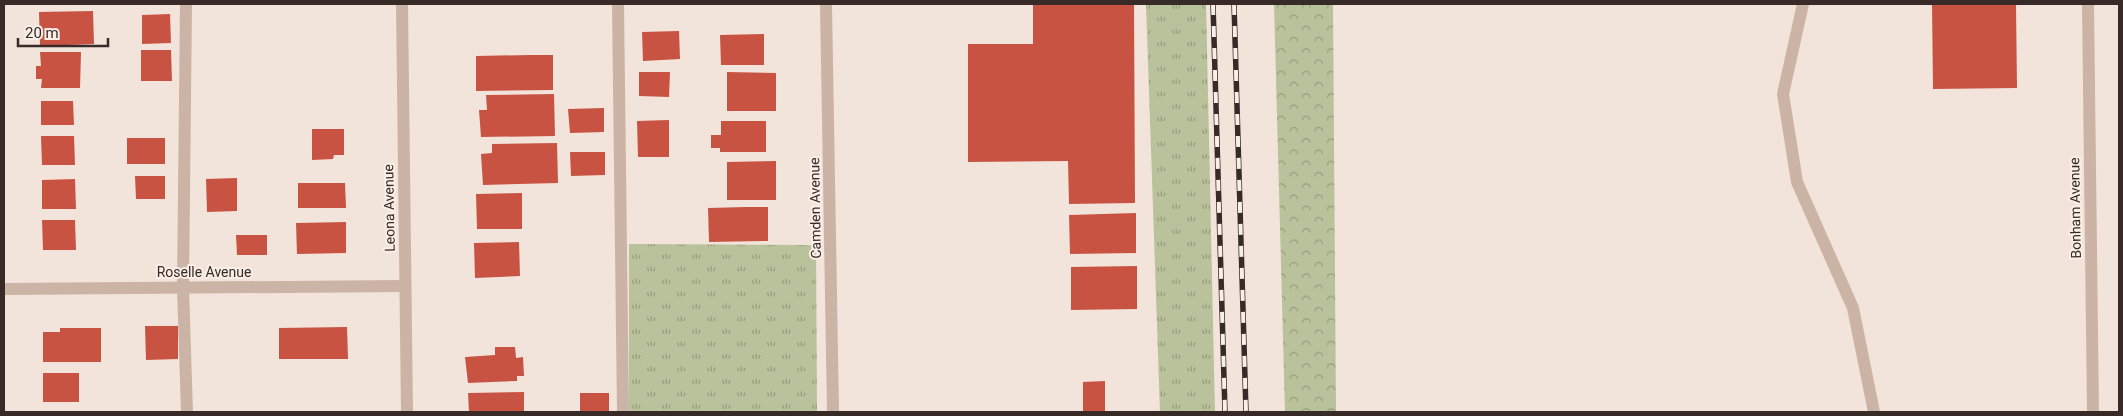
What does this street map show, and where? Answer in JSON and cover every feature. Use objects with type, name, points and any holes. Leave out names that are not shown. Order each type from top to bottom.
[{"type":"street","points":[[186,4],[183,288],[187,412]]},
{"type":"street","name":"Leona Avenue","points":[[402,4],[407,412]]},
{"type":"street","points":[[618,4],[623,412]]},
{"type":"street","name":"Camden Avenue","points":[[826,4],[833,412]]},
{"type":"street","points":[[1803,4],[1783,94],[1797,182],[1853,308],[1874,412]]},
{"type":"street","name":"Bonham Avenue","points":[[2088,4],[2093,412]]},
{"type":"street","name":"Roselle Avenue","points":[[4,289],[405,286]]},
{"type":"green space","points":[[1146,4],[1206,4],[1215,412],[1160,412]]},
{"type":"green space","points":[[1274,4],[1333,4],[1336,412],[1285,412]]},
{"type":"green space","points":[[629,244],[816,245],[817,412],[629,412]]},
{"type":"building","points":[[1033,4],[1134,4],[1135,203],[1069,204],[1068,161],[968,162],[968,44],[1033,44]]},
{"type":"building","points":[[1932,4],[2016,4],[2017,88],[1933,89]]},
{"type":"building","points":[[93,11],[94,44],[40,46],[39,12]]},
{"type":"building","points":[[170,14],[171,43],[142,44],[142,15]]},
{"type":"building","points":[[679,31],[680,59],[643,61],[642,32]]},
{"type":"building","points":[[764,34],[764,65],[721,65],[720,35]]},
{"type":"building","points":[[141,50],[171,50],[172,81],[141,81]]},
{"type":"building","points":[[40,52],[81,52],[80,88],[41,88],[42,79],[36,79],[36,66],[41,66]]},
{"type":"building","points":[[553,55],[553,90],[476,91],[476,56]]},
{"type":"building","points":[[639,72],[670,72],[669,97],[639,96]]},
{"type":"building","points":[[727,72],[776,73],[776,111],[727,111]]},
{"type":"building","points":[[554,94],[555,136],[481,137],[479,110],[487,110],[486,95]]},
{"type":"building","points":[[41,101],[73,101],[74,125],[41,125]]},
{"type":"building","points":[[604,108],[604,132],[570,133],[568,109]]},
{"type":"building","points":[[669,120],[669,157],[638,157],[637,121]]},
{"type":"building","points":[[721,121],[766,121],[766,152],[720,152],[720,148],[711,148],[711,135],[721,135]]},
{"type":"building","points":[[312,129],[344,129],[344,155],[334,155],[333,159],[312,160]]},
{"type":"building","points":[[41,136],[74,136],[75,165],[42,165]]},
{"type":"building","points":[[127,138],[165,138],[165,164],[127,164]]},
{"type":"building","points":[[557,143],[558,183],[483,185],[481,154],[492,153],[492,144]]},
{"type":"building","points":[[570,152],[605,152],[605,175],[571,176]]},
{"type":"building","points":[[776,161],[776,200],[727,200],[727,162]]},
{"type":"building","points":[[135,176],[165,176],[165,199],[136,199]]},
{"type":"building","points":[[237,178],[237,211],[207,212],[206,179]]},
{"type":"building","points":[[75,179],[76,209],[42,209],[42,180]]},
{"type":"building","points":[[298,183],[345,183],[346,208],[298,208]]},
{"type":"building","points":[[522,193],[522,229],[477,229],[476,194]]},
{"type":"building","points":[[768,207],[768,241],[709,242],[708,208]]},
{"type":"building","points":[[1136,213],[1136,253],[1070,254],[1069,215]]},
{"type":"building","points":[[42,220],[75,220],[76,250],[43,250]]},
{"type":"building","points":[[346,222],[346,253],[297,254],[296,223]]},
{"type":"building","points":[[236,235],[267,235],[267,255],[237,255]]},
{"type":"building","points":[[519,242],[520,276],[475,278],[474,243]]},
{"type":"building","points":[[1137,266],[1137,309],[1071,310],[1071,267]]},
{"type":"building","points":[[145,326],[178,326],[178,359],[146,360]]},
{"type":"building","points":[[347,327],[348,359],[279,359],[279,328]]},
{"type":"building","points":[[60,328],[101,328],[101,362],[43,362],[43,332],[60,332]]},
{"type":"building","points":[[495,347],[515,347],[516,358],[523,357],[524,376],[517,376],[517,381],[468,383],[465,357],[495,355]]},
{"type":"building","points":[[43,373],[79,373],[79,402],[43,402]]},
{"type":"building","points":[[1105,381],[1105,412],[1083,412],[1083,382]]},
{"type":"building","points":[[524,392],[524,412],[469,412],[468,393]]},
{"type":"building","points":[[580,393],[609,393],[609,412],[580,412]]},
{"type":"railway","points":[[1213,4],[1225,412]]},
{"type":"railway","points":[[1234,4],[1246,412]]}]
